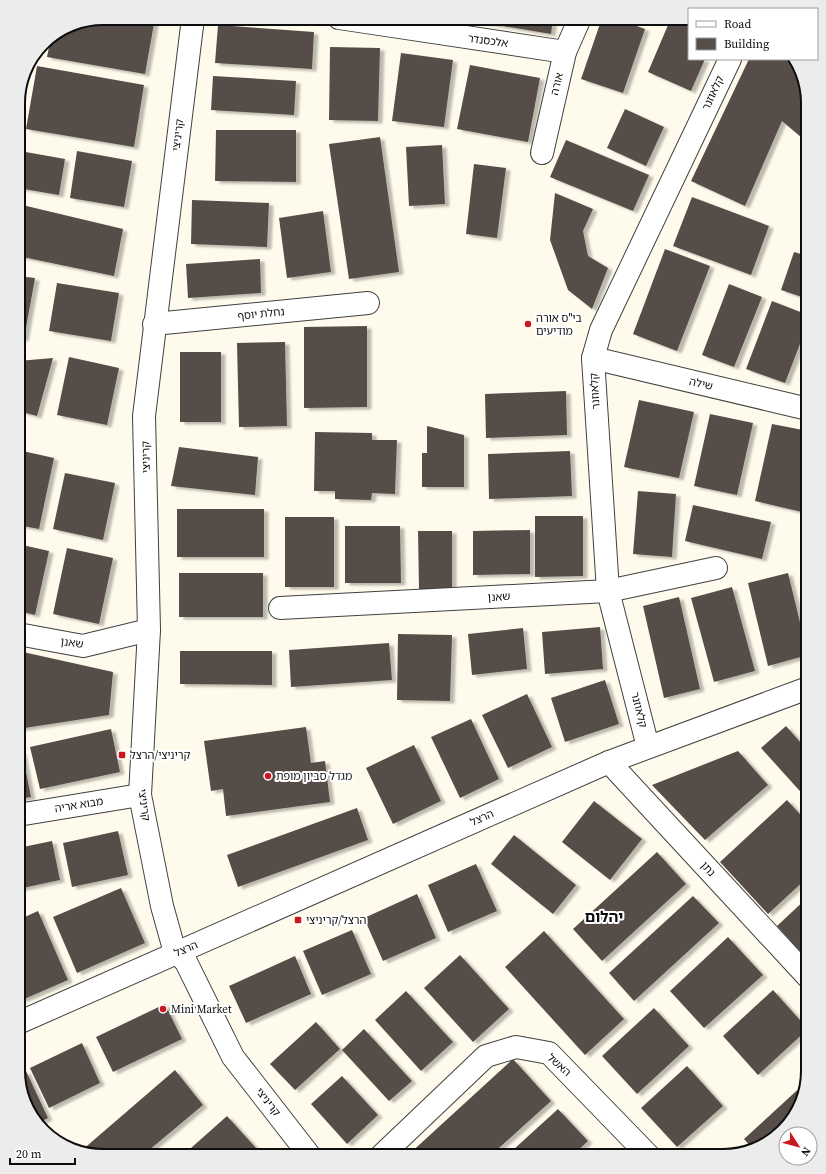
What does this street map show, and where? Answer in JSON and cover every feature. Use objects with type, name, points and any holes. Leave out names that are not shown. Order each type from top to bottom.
[{"type":"street","name":"קריניצי","points":[[192,25],[154,324],[144,416],[148,630],[140,795],[161,897],[177,953],[233,1057],[305,1149]]},
{"type":"street","name":"אלכסנדר","points":[[388,25],[565,52]]},
{"type":"street","name":"אורה","points":[[542,153],[565,52],[577,25]]},
{"type":"street","name":"קלאוזנר","points":[[648,747],[608,591],[593,358],[601,330],[730,60]]},
{"type":"street","name":"נחלת יוסף","points":[[154,324],[368,303]]},
{"type":"street","name":"שילה","points":[[593,358],[801,408]]},
{"type":"street","name":"שאנן","points":[[280,608],[608,591],[716,568]]},
{"type":"street","name":"שאנן","points":[[25,635],[83,646],[148,630]]},
{"type":"street","name":"הרצל","points":[[25,1020],[609,762],[801,691]]},
{"type":"street","name":"נתן","points":[[609,762],[801,969]]},
{"type":"street","name":"מבוא אריה","points":[[25,814],[140,795]]},
{"type":"street","name":"האשל","points":[[388,1149],[486,1056],[516,1047],[549,1053],[642,1149]]},
{"type":"building","points":[[103,25],[154,25],[145,74],[47,57],[51,44],[64,35],[78,29]]},
{"type":"building","points":[[218,25],[314,32],[312,69],[215,63]]},
{"type":"building","points":[[497,25],[552,25],[551,34]]},
{"type":"building","points":[[600,25],[634,25],[645,29],[623,93],[581,79]]},
{"type":"building","points":[[668,25],[688,25],[688,60],[705,60],[691,91],[648,72]]},
{"type":"building","points":[[330,47],[380,48],[378,121],[329,120]]},
{"type":"building","points":[[401,53],[453,60],[444,127],[392,121]]},
{"type":"building","points":[[749,60],[788,60],[795,73],[800,92],[801,137],[782,121],[745,206],[691,181]]},
{"type":"building","points":[[470,65],[540,78],[528,142],[457,129]]},
{"type":"building","points":[[37,66],[144,85],[134,147],[26,129]]},
{"type":"building","points":[[213,76],[296,81],[294,115],[211,110]]},
{"type":"building","points":[[625,109],[664,127],[646,166],[607,148]]},
{"type":"building","points":[[216,130],[296,130],[296,182],[215,181]]},
{"type":"building","points":[[380,137],[399,272],[349,279],[329,144]]},
{"type":"building","points":[[566,140],[649,175],[633,211],[550,177]]},
{"type":"building","points":[[442,145],[445,204],[409,206],[406,147]]},
{"type":"building","points":[[77,151],[132,161],[124,207],[70,198]]},
{"type":"building","points":[[25,152],[65,159],[59,195],[25,189]]},
{"type":"building","points":[[474,164],[506,168],[497,238],[466,234]]},
{"type":"building","points":[[555,193],[593,209],[583,231],[588,256],[608,268],[592,309],[568,290],[550,240]]},
{"type":"building","points":[[692,197],[769,226],[751,275],[673,246]]},
{"type":"building","points":[[192,200],[269,203],[267,247],[191,244]]},
{"type":"building","points":[[25,206],[123,229],[114,276],[25,257]]},
{"type":"building","points":[[323,211],[331,272],[287,278],[279,218]]},
{"type":"building","points":[[665,249],[710,266],[677,351],[633,334]]},
{"type":"building","points":[[794,252],[801,254],[801,297],[781,290]]},
{"type":"building","points":[[260,259],[261,293],[188,298],[186,264]]},
{"type":"building","points":[[25,277],[35,278],[25,333]]},
{"type":"building","points":[[57,283],[119,293],[111,341],[49,331]]},
{"type":"building","points":[[729,284],[762,297],[734,367],[702,355]]},
{"type":"building","points":[[772,301],[801,312],[801,341],[785,383],[746,369]]},
{"type":"building","points":[[367,326],[367,407],[304,408],[304,327]]},
{"type":"building","points":[[285,342],[287,426],[239,427],[237,343]]},
{"type":"building","points":[[180,352],[221,352],[221,422],[180,422]]},
{"type":"building","points":[[69,357],[119,368],[107,425],[57,415]]},
{"type":"building","points":[[53,358],[37,416],[25,413],[25,360]]},
{"type":"building","points":[[566,391],[567,435],[486,438],[485,394]]},
{"type":"building","points":[[639,400],[694,412],[679,478],[624,467]]},
{"type":"building","points":[[710,414],[753,423],[737,495],[694,486]]},
{"type":"building","points":[[772,424],[801,430],[801,512],[755,501]]},
{"type":"building","points":[[427,426],[464,435],[464,487],[422,487],[422,453],[427,453]]},
{"type":"building","points":[[315,432],[372,433],[372,440],[397,440],[395,494],[372,493],[371,500],[335,499],[335,491],[314,491]]},
{"type":"building","points":[[179,447],[258,457],[255,495],[171,486]]},
{"type":"building","points":[[570,451],[572,496],[489,499],[488,454]]},
{"type":"building","points":[[25,452],[54,458],[39,529],[25,526]]},
{"type":"building","points":[[65,473],[115,483],[103,540],[53,529]]},
{"type":"building","points":[[638,491],[676,494],[672,557],[633,554]]},
{"type":"building","points":[[693,505],[771,522],[762,559],[685,541]]},
{"type":"building","points":[[177,509],[264,509],[264,557],[177,557]]},
{"type":"building","points":[[535,516],[583,516],[583,576],[535,577]]},
{"type":"building","points":[[285,517],[334,517],[334,587],[285,587]]},
{"type":"building","points":[[345,526],[400,526],[401,583],[345,583]]},
{"type":"building","points":[[530,530],[530,574],[473,575],[473,531]]},
{"type":"building","points":[[418,531],[452,531],[452,590],[419,590]]},
{"type":"building","points":[[25,546],[49,551],[35,615],[25,613]]},
{"type":"building","points":[[67,548],[113,558],[99,624],[53,614]]},
{"type":"building","points":[[179,573],[263,573],[263,617],[179,617]]},
{"type":"building","points":[[788,573],[801,626],[801,657],[768,666],[748,583]]},
{"type":"building","points":[[732,587],[755,671],[714,682],[691,598]]},
{"type":"building","points":[[679,597],[700,689],[664,698],[643,606]]},
{"type":"building","points":[[600,627],[603,669],[545,674],[542,632]]},
{"type":"building","points":[[523,628],[527,669],[472,675],[468,634]]},
{"type":"building","points":[[398,634],[452,635],[450,701],[397,700]]},
{"type":"building","points":[[389,643],[392,680],[291,687],[289,650]]},
{"type":"building","points":[[180,651],[272,651],[272,685],[180,684]]},
{"type":"building","points":[[25,652],[113,672],[109,715],[25,728]]},
{"type":"building","points":[[605,680],[619,724],[565,742],[551,698]]},
{"type":"building","points":[[527,694],[552,747],[508,768],[482,715]]},
{"type":"building","points":[[471,719],[499,779],[460,798],[431,737]]},
{"type":"building","points":[[786,726],[801,743],[801,792],[761,748]]},
{"type":"building","name":"מגדל סביון מופת","points":[[306,727],[311,763],[325,761],[330,802],[226,816],[223,789],[211,791],[204,741]]},
{"type":"building","points":[[111,729],[120,772],[40,789],[30,747]]},
{"type":"building","points":[[414,745],[441,801],[393,824],[366,768]]},
{"type":"building","points":[[738,751],[768,785],[705,840],[652,785]]},
{"type":"building","points":[[25,767],[31,797],[25,798]]},
{"type":"building","points":[[787,800],[801,815],[801,883],[768,914],[720,862]]},
{"type":"building","points":[[594,801],[642,839],[610,880],[562,842]]},
{"type":"building","points":[[357,808],[368,840],[238,887],[227,855]]},
{"type":"building","points":[[118,831],[128,875],[72,887],[63,843]]},
{"type":"building","points":[[514,835],[576,885],[553,914],[491,864]]},
{"type":"building","points":[[52,841],[60,880],[25,888],[25,847]]},
{"type":"building","points":[[657,852],[686,884],[602,961],[573,929]]},
{"type":"building","points":[[476,864],[497,911],[448,932],[428,885]]},
{"type":"building","points":[[121,888],[145,943],[77,973],[53,917]]},
{"type":"building","points":[[417,894],[436,938],[383,961],[364,918]]},
{"type":"building","points":[[693,896],[719,923],[634,1001],[609,973]]},
{"type":"building","points":[[801,904],[801,952],[777,926]]},
{"type":"building","points":[[38,911],[68,980],[25,999],[25,917]]},
{"type":"building","points":[[352,930],[371,974],[322,995],[303,951]]},
{"type":"building","points":[[544,931],[624,1019],[585,1055],[505,967]]},
{"type":"building","points":[[728,937],[763,975],[704,1028],[670,991]]},
{"type":"building","points":[[460,955],[509,1009],[473,1042],[424,988]]},
{"type":"building","points":[[295,956],[311,994],[246,1023],[229,986]]},
{"type":"building","points":[[773,990],[801,1021],[801,1035],[758,1075],[723,1036]]},
{"type":"building","points":[[406,991],[453,1042],[421,1071],[375,1020]]},
{"type":"building","points":[[165,1004],[182,1039],[113,1072],[96,1037]]},
{"type":"building","points":[[654,1008],[689,1046],[637,1094],[602,1056]]},
{"type":"building","points":[[316,1022],[340,1049],[295,1090],[270,1064]]},
{"type":"building","points":[[364,1029],[412,1081],[389,1101],[342,1050]]},
{"type":"building","points":[[82,1043],[100,1083],[49,1108],[30,1068]]},
{"type":"building","points":[[513,1059],[551,1101],[498,1149],[415,1149]]},
{"type":"building","points":[[687,1066],[723,1106],[677,1147],[641,1108]]},
{"type":"building","points":[[175,1070],[203,1105],[150,1149],[98,1149],[85,1147]]},
{"type":"building","points":[[25,1072],[48,1118],[43,1121],[31,1101]]},
{"type":"building","points":[[342,1076],[378,1115],[347,1144],[311,1104]]},
{"type":"building","points":[[798,1089],[791,1110],[785,1119],[771,1133],[762,1139],[749,1144],[744,1139]]},
{"type":"building","points":[[558,1109],[588,1141],[579,1149],[514,1149]]},
{"type":"building","points":[[227,1116],[256,1148],[255,1149],[190,1149]]},
{"type":"place","name":"בי\"ס אורה מודיעים","points":[[528,324]]},
{"type":"place","name":"קריניצי/הרצל","points":[[122,755]]},
{"type":"place","name":"מגדל סביון מופת","points":[[268,776]]},
{"type":"place","name":"הרצל/קריניצי","points":[[298,920]]},
{"type":"place","name":"Mini Market","points":[[163,1009]]},
{"type":"district","name":"יהלום","points":[[604,916]]}]
